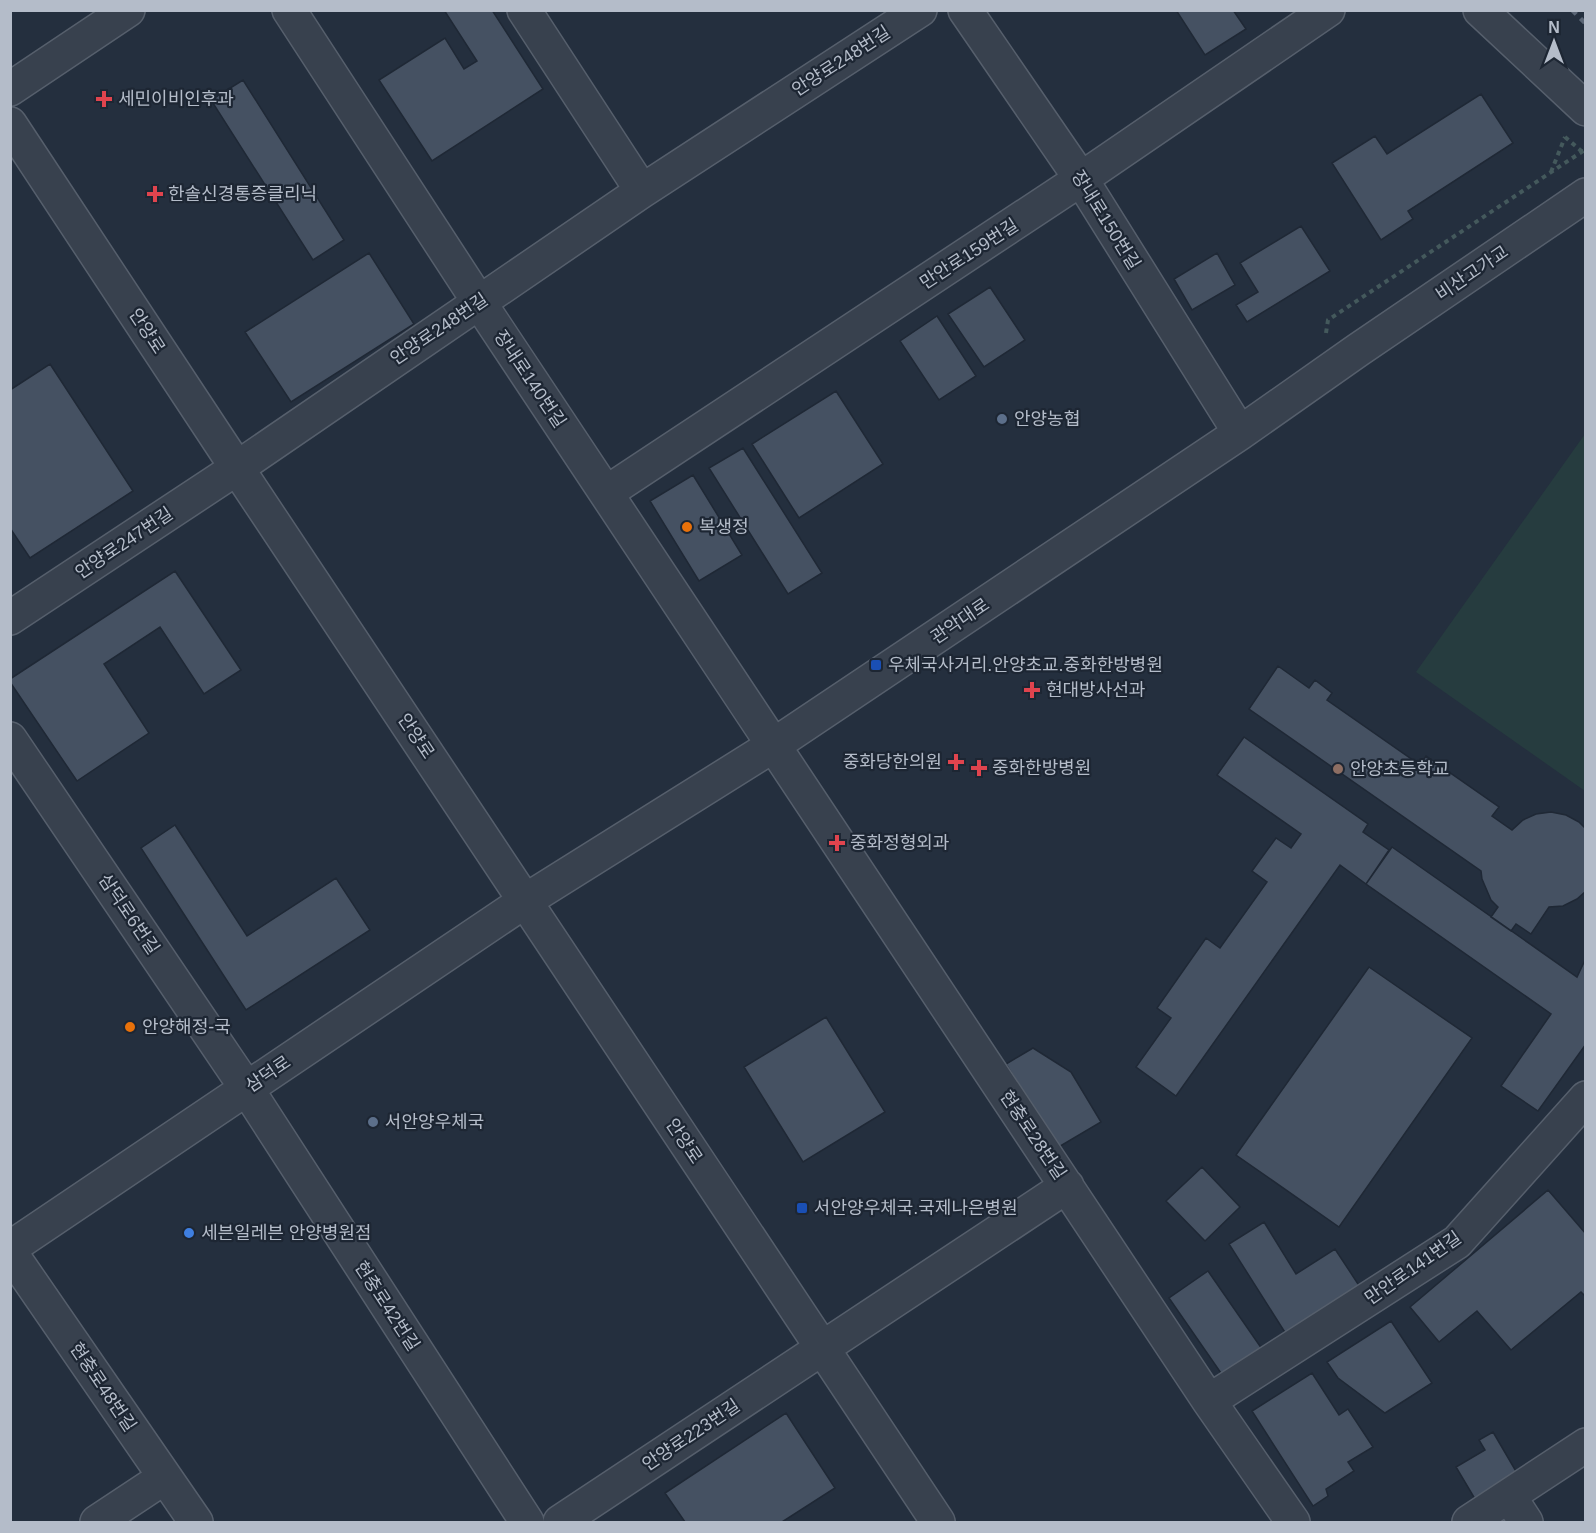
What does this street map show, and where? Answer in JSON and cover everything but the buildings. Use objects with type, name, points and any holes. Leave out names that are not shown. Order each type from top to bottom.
[{"type":"street","points":[[10,89],[128,10]]},
{"type":"street","name":"장내로140번길","points":[[289,10],[479,302],[774,745]]},
{"type":"street","points":[[524,10],[642,191]]},
{"type":"street","name":"안양로248번길","points":[[237,468],[642,191],[920,10]]},
{"type":"street","name":"장내로150번길","points":[[965,10],[1081,179],[1240,433]]},
{"type":"street","name":"만안로159번길","points":[[606,493],[1081,179],[1328,10]]},
{"type":"street","points":[[1480,10],[1586,109]]},
{"type":"street","name":"안양로","points":[[10,124],[938,1522]]},
{"type":"street","name":"비산고가교","points":[[1358,350],[1586,195]]},
{"type":"street","name":"관악대로","points":[[525,901],[774,745],[1240,433],[1358,350]]},
{"type":"street","name":"안양로247번길","points":[[10,618],[237,468]]},
{"type":"street","name":"삼덕로6번길","points":[[10,739],[247,1089]]},
{"type":"street","name":"현충로28번길","points":[[774,745],[1209,1401],[1293,1522]]},
{"type":"street","name":"삼덕로","points":[[10,1250],[525,901]]},
{"type":"street","name":"현충로42번길","points":[[247,1089],[527,1522]]},
{"type":"street","name":"만안로141번길","points":[[1209,1401],[1457,1242],[1586,1098]]},
{"type":"street","points":[[821,1348],[1067,1186]]},
{"type":"street","name":"현충로48번길","points":[[10,1250],[195,1522]]},
{"type":"street","name":"안양로223번길","points":[[560,1522],[821,1348]]},
{"type":"street","points":[[1469,1522],[1518,1509],[1586,1445]]},
{"type":"street","points":[[96,1522],[165,1477]]},
{"type":"path","points":[[1551,172],[1565,137],[1586,155]]},
{"type":"path","points":[[1319,377],[1328,320],[1586,149]]},
{"type":"green space","points":[[1585,434],[1585,791],[1416,672]]},
{"type":"railway","points":[[1572,10],[1586,24]]},
{"type":"place","name":"세민이비인후과","points":[[104,99]]},
{"type":"place","name":"한솔신경통증클리닉","points":[[155,194]]},
{"type":"place","name":"안양농협","points":[[1002,419]]},
{"type":"place","name":"복생정","points":[[687,527]]},
{"type":"place","name":"우체국사거리.안양초교.중화한방병원","points":[[876,665]]},
{"type":"place","name":"현대방사선과","points":[[1032,690]]},
{"type":"place","name":"중화당한의원","points":[[956,762]]},
{"type":"place","name":"중화한방병원","points":[[979,768]]},
{"type":"place","name":"안양초등학교","points":[[1338,769]]},
{"type":"place","name":"중화정형외과","points":[[837,843]]},
{"type":"place","name":"안양해정-국","points":[[130,1027]]},
{"type":"place","name":"서안양우체국","points":[[373,1122]]},
{"type":"place","name":"서안양우체국.국제나은병원","points":[[802,1208]]},
{"type":"place","name":"세븐일레븐 안양병원점","points":[[189,1233]]}]
